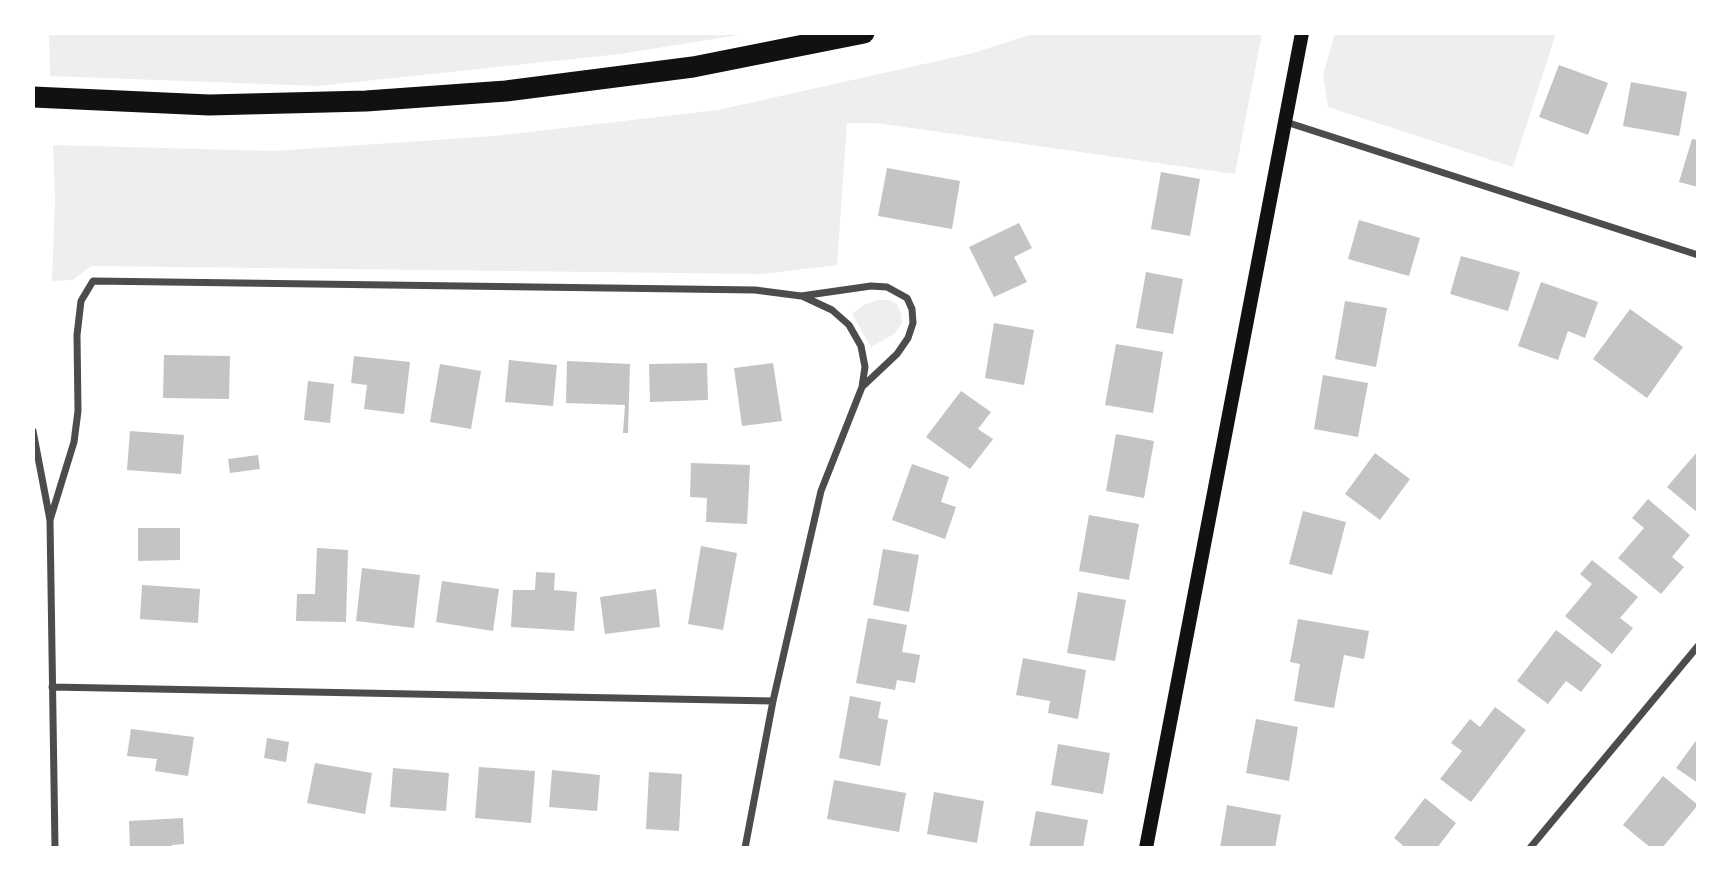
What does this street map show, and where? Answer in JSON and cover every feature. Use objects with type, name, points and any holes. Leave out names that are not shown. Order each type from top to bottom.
[{"type":"highway","points":[[33,97],[209,105],[366,101],[506,92],[693,67],[864,33]]},
{"type":"main road","points":[[1146,848],[1302,33]]},
{"type":"street","points":[[1286,122],[1698,254]]},
{"type":"street","points":[[50,520],[74,442],[78,411],[77,335],[81,301],[93,281],[755,290],[802,296],[872,286],[887,287],[907,298],[912,309],[913,323],[908,338],[897,354],[862,387]]},
{"type":"street","points":[[745,848],[773,701],[821,491],[862,387],[865,367],[861,346],[849,325],[831,310],[802,296]]},
{"type":"street","points":[[33,431],[50,520],[55,848]]},
{"type":"street","points":[[1530,848],[1698,646]]},
{"type":"street","points":[[52,687],[773,701]]},
{"type":"shaded area","points":[[49,33],[751,33],[620,54],[318,86],[50,76]]},
{"type":"shaded area","points":[[1036,33],[1262,33],[1235,174],[876,123],[847,123],[837,265],[763,274],[91,266],[73,280],[52,281],[55,199],[53,145],[273,151],[495,136],[718,110],[973,53]]},
{"type":"shaded area","points":[[1335,33],[1556,33],[1513,167],[1328,107],[1323,75]]},
{"type":"shaded area","points":[[877,300],[888,300],[897,304],[902,323],[894,334],[871,347],[852,314]]},
{"type":"building","points":[[1559,65],[1608,83],[1588,135],[1539,117]]},
{"type":"building","points":[[1631,82],[1687,92],[1679,136],[1623,126]]},
{"type":"building","points":[[1692,139],[1698,140],[1698,187],[1679,182]]},
{"type":"building","points":[[887,168],[960,181],[952,229],[878,216]]},
{"type":"building","points":[[1161,172],[1200,179],[1190,236],[1151,229]]},
{"type":"building","points":[[1359,220],[1420,238],[1409,276],[1348,259]]},
{"type":"building","points":[[1019,223],[1032,248],[1014,257],[1027,282],[994,297],[969,247]]},
{"type":"building","points":[[1461,256],[1520,272],[1508,311],[1450,294]]},
{"type":"building","points":[[1146,272],[1183,279],[1173,334],[1136,328]]},
{"type":"building","points":[[1541,282],[1598,302],[1585,338],[1568,331],[1558,360],[1518,346]]},
{"type":"building","points":[[1345,301],[1387,308],[1376,367],[1335,359]]},
{"type":"building","points":[[1630,309],[1683,347],[1647,398],[1593,359]]},
{"type":"building","points":[[994,323],[1034,330],[1024,385],[985,378]]},
{"type":"building","points":[[1116,344],[1163,352],[1153,413],[1105,405]]},
{"type":"building","points":[[164,355],[230,356],[229,399],[163,398]]},
{"type":"building","points":[[354,356],[410,362],[404,414],[364,409],[367,385],[351,383]]},
{"type":"building","points":[[509,360],[557,365],[553,406],[505,402]]},
{"type":"building","points":[[567,361],[630,364],[628,433],[623,433],[625,405],[566,403]]},
{"type":"building","points":[[707,363],[708,400],[650,402],[649,364]]},
{"type":"building","points":[[773,363],[782,421],[742,426],[734,368]]},
{"type":"building","points":[[440,364],[481,371],[471,429],[430,422]]},
{"type":"building","points":[[1323,375],[1368,383],[1358,437],[1314,429]]},
{"type":"building","points":[[308,381],[334,384],[330,423],[304,420]]},
{"type":"building","points":[[961,391],[991,412],[978,429],[993,439],[970,469],[926,437]]},
{"type":"building","points":[[130,431],[184,435],[181,474],[127,470]]},
{"type":"building","points":[[1116,434],[1154,441],[1144,498],[1106,491]]},
{"type":"building","points":[[1698,451],[1698,513],[1667,487]]},
{"type":"building","points":[[1375,453],[1410,479],[1380,520],[1345,494]]},
{"type":"building","points":[[258,455],[260,469],[230,473],[228,459]]},
{"type":"building","points":[[691,463],[750,465],[747,524],[706,522],[707,498],[690,497]]},
{"type":"building","points":[[912,464],[949,477],[941,502],[956,507],[945,539],[892,520]]},
{"type":"building","points":[[1648,499],[1690,535],[1672,557],[1684,567],[1661,594],[1618,558],[1644,528],[1632,518]]},
{"type":"building","points":[[1303,511],[1346,522],[1332,575],[1289,564]]},
{"type":"building","points":[[1089,515],[1139,524],[1129,580],[1079,571]]},
{"type":"building","points":[[138,528],[180,528],[180,560],[138,561]]},
{"type":"building","points":[[701,546],[737,553],[723,630],[688,624]]},
{"type":"building","points":[[317,548],[348,550],[346,622],[296,621],[297,594],[315,594]]},
{"type":"building","points":[[883,549],[919,555],[909,612],[873,605]]},
{"type":"building","points":[[1592,560],[1638,597],[1620,618],[1633,628],[1612,654],[1565,616],[1592,584],[1580,574]]},
{"type":"building","points":[[362,568],[420,575],[414,628],[356,621]]},
{"type":"building","points":[[536,572],[555,573],[554,590],[577,592],[574,631],[511,627],[513,590],[535,590]]},
{"type":"building","points":[[442,581],[499,589],[493,631],[436,622]]},
{"type":"building","points":[[142,585],[200,589],[198,623],[140,619]]},
{"type":"building","points":[[656,589],[660,627],[605,634],[600,597]]},
{"type":"building","points":[[1078,592],[1126,600],[1115,661],[1067,653]]},
{"type":"building","points":[[868,618],[907,625],[902,652],[920,655],[915,683],[897,680],[895,690],[856,683]]},
{"type":"building","points":[[1298,619],[1369,631],[1364,659],[1344,655],[1334,708],[1294,701],[1300,664],[1290,662]]},
{"type":"building","points":[[1556,630],[1602,665],[1581,692],[1566,681],[1548,704],[1517,681]]},
{"type":"building","points":[[1023,658],[1086,670],[1078,719],[1048,713],[1050,701],[1016,695]]},
{"type":"building","points":[[850,696],[881,702],[878,718],[888,720],[880,766],[839,758]]},
{"type":"building","points":[[1495,707],[1526,730],[1471,802],[1440,779],[1462,751],[1451,743],[1470,719],[1480,727]]},
{"type":"building","points":[[1256,719],[1298,727],[1289,781],[1246,773]]},
{"type":"building","points":[[131,729],[194,737],[188,776],[155,771],[157,759],[127,756]]},
{"type":"building","points":[[267,738],[289,742],[286,762],[264,758]]},
{"type":"building","points":[[1698,738],[1698,783],[1676,768]]},
{"type":"building","points":[[1058,744],[1110,753],[1103,794],[1051,785]]},
{"type":"building","points":[[315,763],[372,773],[365,814],[307,803]]},
{"type":"building","points":[[479,767],[535,771],[531,823],[475,818]]},
{"type":"building","points":[[393,768],[449,773],[446,811],[390,807]]},
{"type":"building","points":[[552,770],[600,775],[597,811],[549,807]]},
{"type":"building","points":[[649,772],[682,774],[679,831],[646,829]]},
{"type":"building","points":[[1663,776],[1698,805],[1662,848],[1651,848],[1623,825]]},
{"type":"building","points":[[834,780],[906,793],[899,832],[827,819]]},
{"type":"building","points":[[934,792],[984,801],[977,843],[927,834]]},
{"type":"building","points":[[1425,798],[1456,823],[1437,848],[1406,848],[1394,838]]},
{"type":"building","points":[[1227,805],[1281,815],[1275,848],[1220,848]]},
{"type":"building","points":[[1036,811],[1088,820],[1083,848],[1029,848]]},
{"type":"building","points":[[183,818],[184,844],[172,845],[172,848],[130,848],[129,821]]}]
